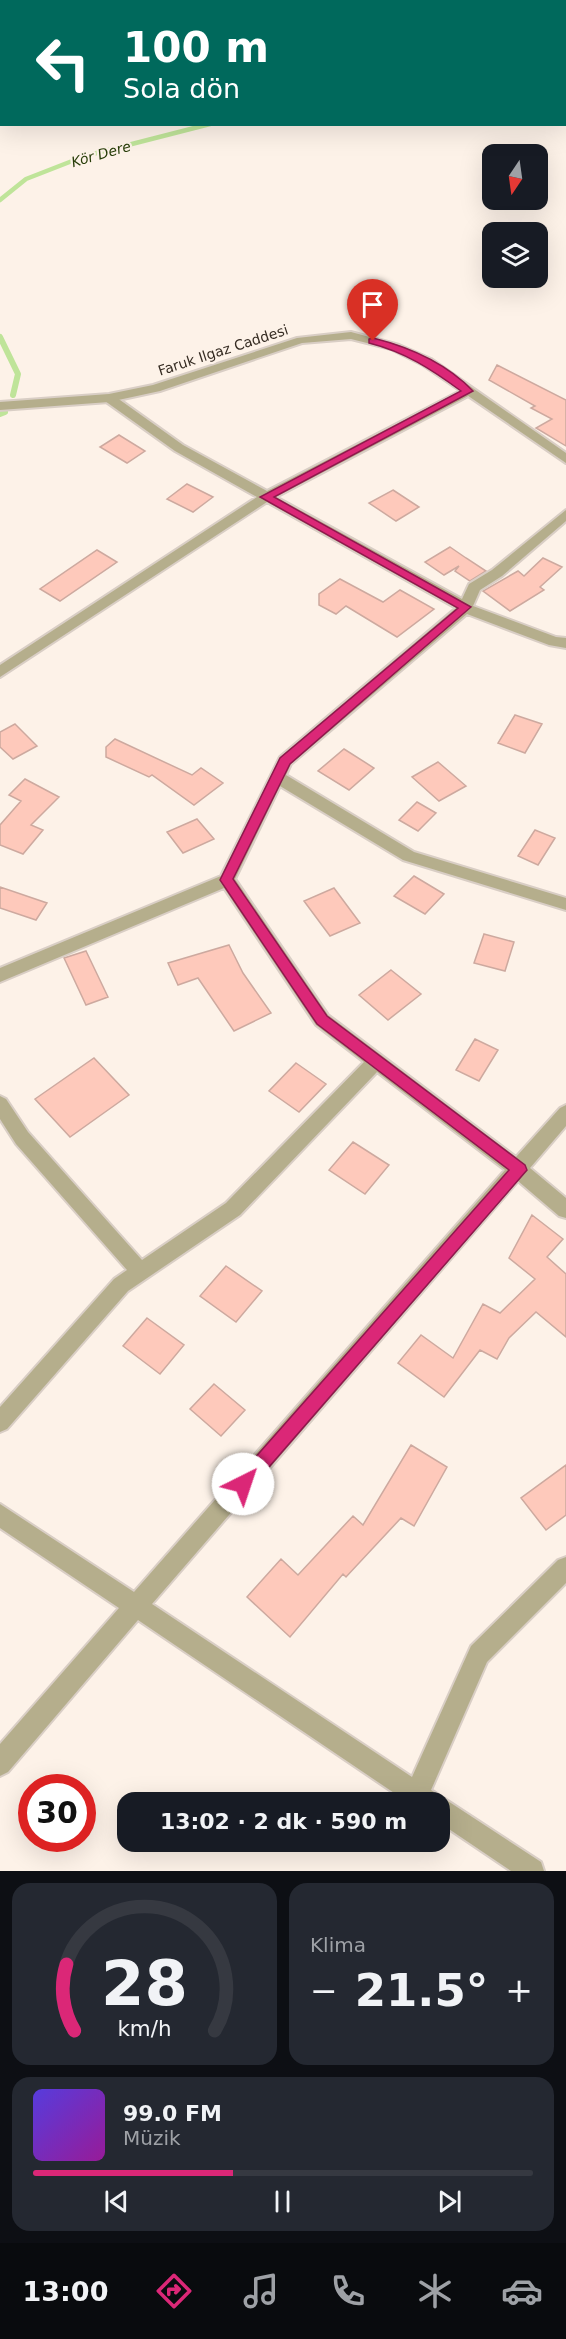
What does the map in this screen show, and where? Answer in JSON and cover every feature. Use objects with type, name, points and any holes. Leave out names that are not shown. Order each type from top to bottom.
[{"type":"street","name":"Faruk Ilgaz Caddesi","points":[[0,406],[109,398],[156,388],[301,340],[351,335],[394,346],[427,362],[566,459]]},
{"type":"street","points":[[0,672],[266,497],[468,391]]},
{"type":"street","points":[[109,398],[179,448],[466,607],[554,642],[566,643]]},
{"type":"street","points":[[0,975],[226,880],[285,761],[466,607],[474,588],[528,549],[566,514]]},
{"type":"street","points":[[277,777],[409,856],[566,904]]},
{"type":"street","points":[[226,880],[322,1020],[519,1170],[566,1210]]},
{"type":"street","points":[[0,1422],[121,1285],[233,1209],[376,1061]]},
{"type":"street","points":[[0,1104],[22,1138],[141,1272]]},
{"type":"street","points":[[0,1764],[135,1606],[519,1170],[566,1113]]},
{"type":"street","points":[[0,1515],[415,1792]]},
{"type":"street","points":[[426,1792],[479,1654],[566,1568]]},
{"type":"street","points":[[450,1816],[532,1871]]},
{"type":"building","points":[[497,365],[566,400],[566,446],[536,428],[552,419],[531,408],[535,406],[489,380]]},
{"type":"building","points":[[119,435],[145,451],[127,463],[100,447]]},
{"type":"building","points":[[187,484],[213,497],[193,512],[167,499]]},
{"type":"building","points":[[393,490],[419,507],[396,521],[369,503]]},
{"type":"building","points":[[450,547],[486,571],[470,581],[455,571],[459,566],[444,575],[425,562]]},
{"type":"building","points":[[97,550],[117,562],[60,601],[40,589]]},
{"type":"building","points":[[543,558],[562,567],[540,587],[544,590],[510,611],[483,591],[518,571],[524,576]]},
{"type":"building","points":[[340,579],[383,602],[400,590],[434,609],[397,637],[346,606],[336,614],[319,605],[319,594]]},
{"type":"building","points":[[515,715],[542,724],[525,753],[498,743]]},
{"type":"building","points":[[15,724],[37,746],[13,759],[0,747],[0,732]]},
{"type":"building","points":[[115,739],[192,775],[201,768],[223,783],[194,805],[152,775],[149,777],[106,757],[106,747]]},
{"type":"building","points":[[344,749],[374,768],[349,790],[318,771]]},
{"type":"building","points":[[438,762],[466,786],[439,801],[412,777]]},
{"type":"building","points":[[25,779],[59,797],[31,825],[43,830],[23,854],[0,845],[0,825],[21,801],[9,795]]},
{"type":"building","points":[[417,802],[436,813],[418,831],[399,820]]},
{"type":"building","points":[[197,819],[214,839],[183,853],[167,832]]},
{"type":"building","points":[[535,830],[555,838],[538,865],[518,856]]},
{"type":"building","points":[[414,876],[444,894],[425,914],[394,896]]},
{"type":"building","points":[[0,887],[47,903],[36,920],[0,908]]},
{"type":"building","points":[[334,888],[360,923],[330,936],[304,901]]},
{"type":"building","points":[[484,934],[514,942],[505,971],[474,963]]},
{"type":"building","points":[[229,945],[243,973],[271,1013],[234,1031],[198,978],[178,985],[168,963]]},
{"type":"building","points":[[86,951],[108,997],[86,1005],[64,958]]},
{"type":"building","points":[[391,970],[421,994],[388,1020],[359,995]]},
{"type":"building","points":[[475,1039],[498,1050],[479,1081],[456,1070]]},
{"type":"building","points":[[94,1058],[129,1095],[70,1137],[35,1099]]},
{"type":"building","points":[[296,1063],[326,1084],[299,1112],[269,1091]]},
{"type":"building","points":[[353,1142],[389,1165],[365,1194],[329,1170]]},
{"type":"building","points":[[532,1215],[563,1239],[547,1257],[566,1274],[566,1337],[536,1312],[509,1338],[497,1359],[480,1350],[444,1397],[398,1363],[421,1335],[453,1358],[483,1304],[500,1313],[535,1279],[509,1258]]},
{"type":"building","points":[[226,1266],[262,1291],[236,1322],[200,1296]]},
{"type":"building","points":[[147,1318],[184,1345],[160,1374],[123,1346]]},
{"type":"building","points":[[214,1384],[245,1410],[221,1436],[190,1409]]},
{"type":"building","points":[[411,1445],[447,1467],[414,1526],[401,1518],[346,1577],[343,1574],[290,1637],[247,1597],[281,1559],[298,1575],[353,1516],[363,1525]]},
{"type":"building","points":[[566,1465],[566,1515],[546,1530],[521,1498]]},
{"type":"waterway","name":"Kör Dere","points":[[0,200],[26,179],[85,156],[202,126]]},
{"type":"waterway","name":"Kör Dere","points":[[0,337],[18,374],[13,395]]},
{"type":"waterway","name":"Kör Dere","points":[[0,414],[5,412]]},
{"type":"route","points":[[243,1484],[519,1170],[322,1020],[226,880],[285,761],[466,607],[266,497],[468,391],[427,362],[394,346],[373,341]]}]
